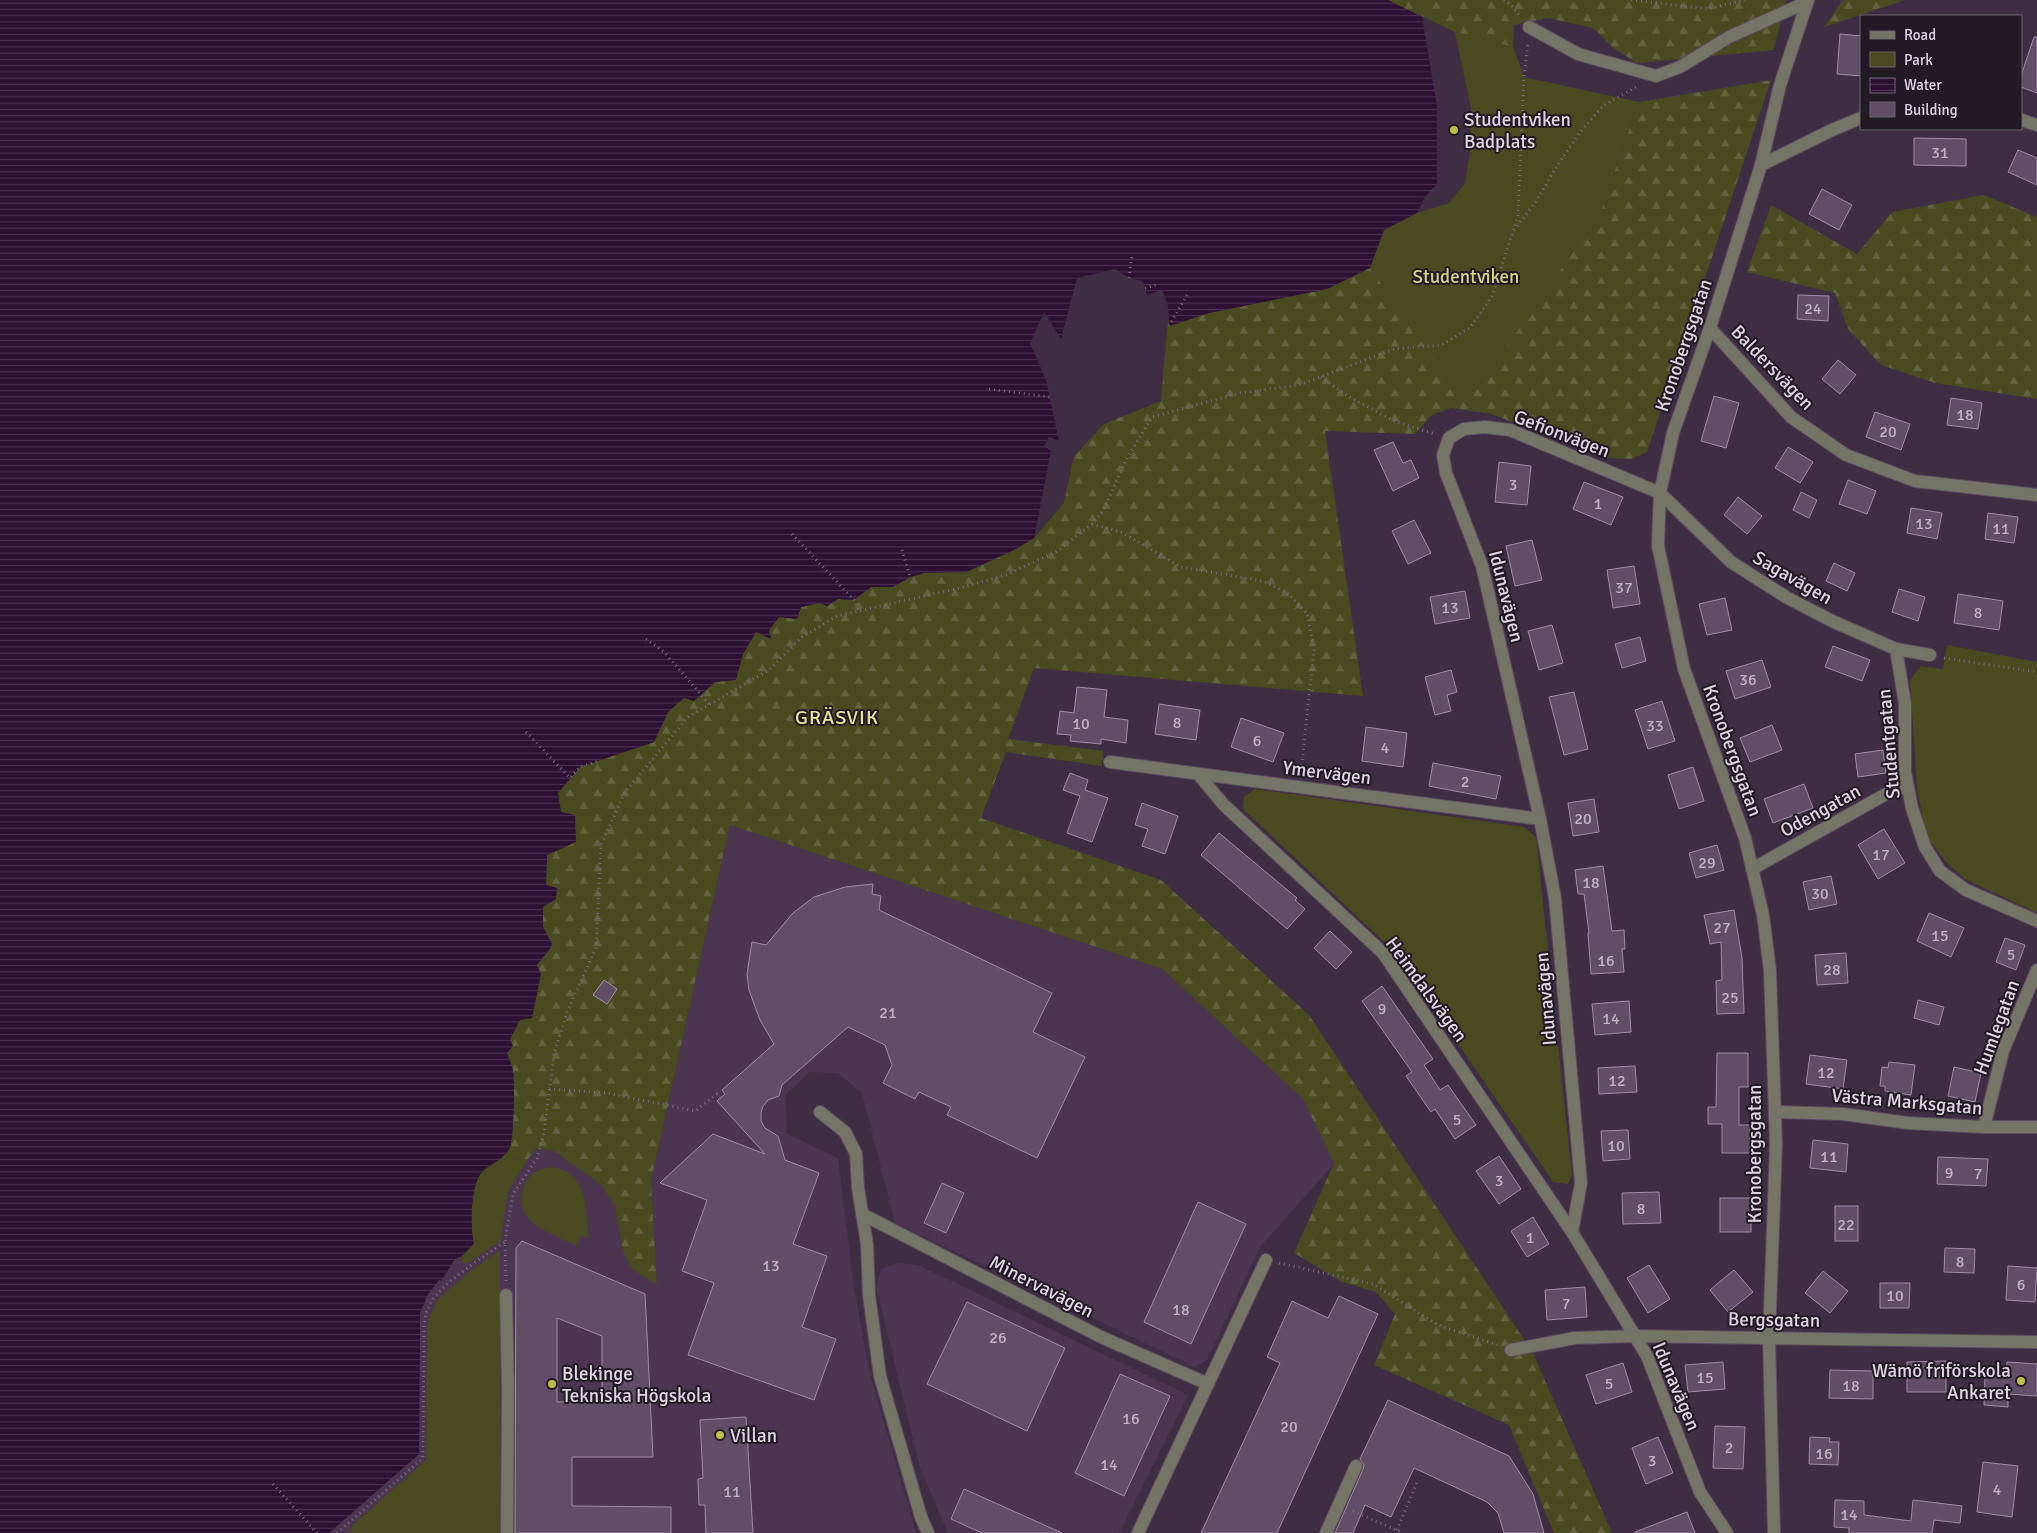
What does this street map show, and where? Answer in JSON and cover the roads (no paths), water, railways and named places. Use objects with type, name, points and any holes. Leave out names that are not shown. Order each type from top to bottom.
[{"type":"street","points":[[1530,27],[1578,54],[1656,76],[1680,66],[1729,37],[1808,1]]},
{"type":"street","name":"Kronobergsgatan","points":[[1774,1533],[1769,1338],[1776,1144],[1770,971],[1763,915],[1744,838],[1684,669],[1658,546],[1660,493],[1673,433],[1710,328],[1761,165],[1780,85],[1808,1]]},
{"type":"street","points":[[1761,165],[1860,118]]},
{"type":"street","points":[[2022,120],[2037,125]]},
{"type":"street","name":"Baldersvägen","points":[[1710,328],[1791,418],[1846,455],[1915,481],[2037,495]]},
{"type":"street","name":"Gefionvägen","points":[[1450,438],[1464,429],[1485,427],[1510,430],[1660,493]]},
{"type":"street","name":"Idunavägen","points":[[1450,438],[1443,455],[1446,474],[1482,566],[1540,819],[1555,898],[1581,1183],[1572,1232],[1647,1356],[1700,1492],[1727,1533]]},
{"type":"street","name":"Sagavägen","points":[[1660,493],[1731,562],[1786,598],[1832,621],[1896,649],[1930,656]]},
{"type":"street","name":"Studentgatan","points":[[1896,649],[1905,704],[1905,772],[1912,808],[1925,847],[1940,871],[1966,890],[2037,921]]},
{"type":"street","name":"Ymervägen","points":[[1110,762],[1540,819]]},
{"type":"street","name":"Heimdalsvägen","points":[[1198,774],[1224,805],[1383,953],[1572,1232]]},
{"type":"street","name":"Odengatan","points":[[1752,869],[1896,789],[1908,786]]},
{"type":"street","name":"Humlegatan","points":[[1984,1127],[2003,1051],[2037,970]]},
{"type":"street","points":[[820,1112],[845,1132],[856,1154],[858,1188],[868,1244],[869,1295],[880,1376],[921,1517],[928,1533]]},
{"type":"street","name":"Västra Marksgatan","points":[[1775,1112],[1843,1114],[1908,1123],[1984,1127],[2037,1127]]},
{"type":"street","name":"Minervavägen","points":[[862,1214],[1101,1337],[1208,1384]]},
{"type":"street","points":[[1138,1533],[1266,1260]]},
{"type":"street","points":[[506,1295],[507,1533]]},
{"type":"street","name":"Bergsgatan","points":[[1511,1350],[1575,1338],[1635,1336],[2037,1342]]},
{"type":"street","points":[[1326,1533],[1356,1466]]},
{"type":"water","points":[[0,0],[1388,0],[1422,17],[1437,106],[1437,184],[1425,197],[1417,213],[1384,230],[1370,268],[1327,289],[1209,313],[1169,326],[1168,306],[1162,290],[1147,295],[1142,281],[1129,278],[1115,269],[1077,278],[1061,339],[1044,312],[1030,343],[1046,380],[1059,441],[1049,437],[1044,446],[1051,451],[1034,538],[1014,550],[966,572],[924,573],[910,577],[893,587],[871,587],[854,600],[838,599],[827,606],[820,603],[801,607],[797,619],[779,617],[769,631],[771,639],[756,632],[743,654],[736,680],[715,682],[694,701],[684,698],[668,712],[654,742],[580,767],[558,793],[561,812],[575,815],[576,842],[547,855],[546,885],[557,888],[556,899],[543,907],[543,927],[552,944],[537,965],[541,974],[532,1018],[520,1020],[510,1039],[513,1046],[507,1053],[514,1077],[513,1123],[510,1148],[502,1158],[484,1170],[476,1184],[472,1205],[474,1244],[462,1256],[455,1259],[441,1281],[439,1280],[428,1294],[420,1313],[419,1454],[329,1533],[0,1533]]},
{"type":"place","name":"Studentviken Badplats","points":[[1454,130]]},
{"type":"place","name":"Wämö friförskola Ankaret","points":[[2021,1381]]},
{"type":"place","name":"Blekinge Tekniska Högskola","points":[[552,1384]]},
{"type":"place","name":"Villan","points":[[720,1435]]},
{"type":"district","name":"GRÄSVIK","points":[[837,717]]},
{"type":"park label","name":"Studentviken","points":[[1466,276]]}]
